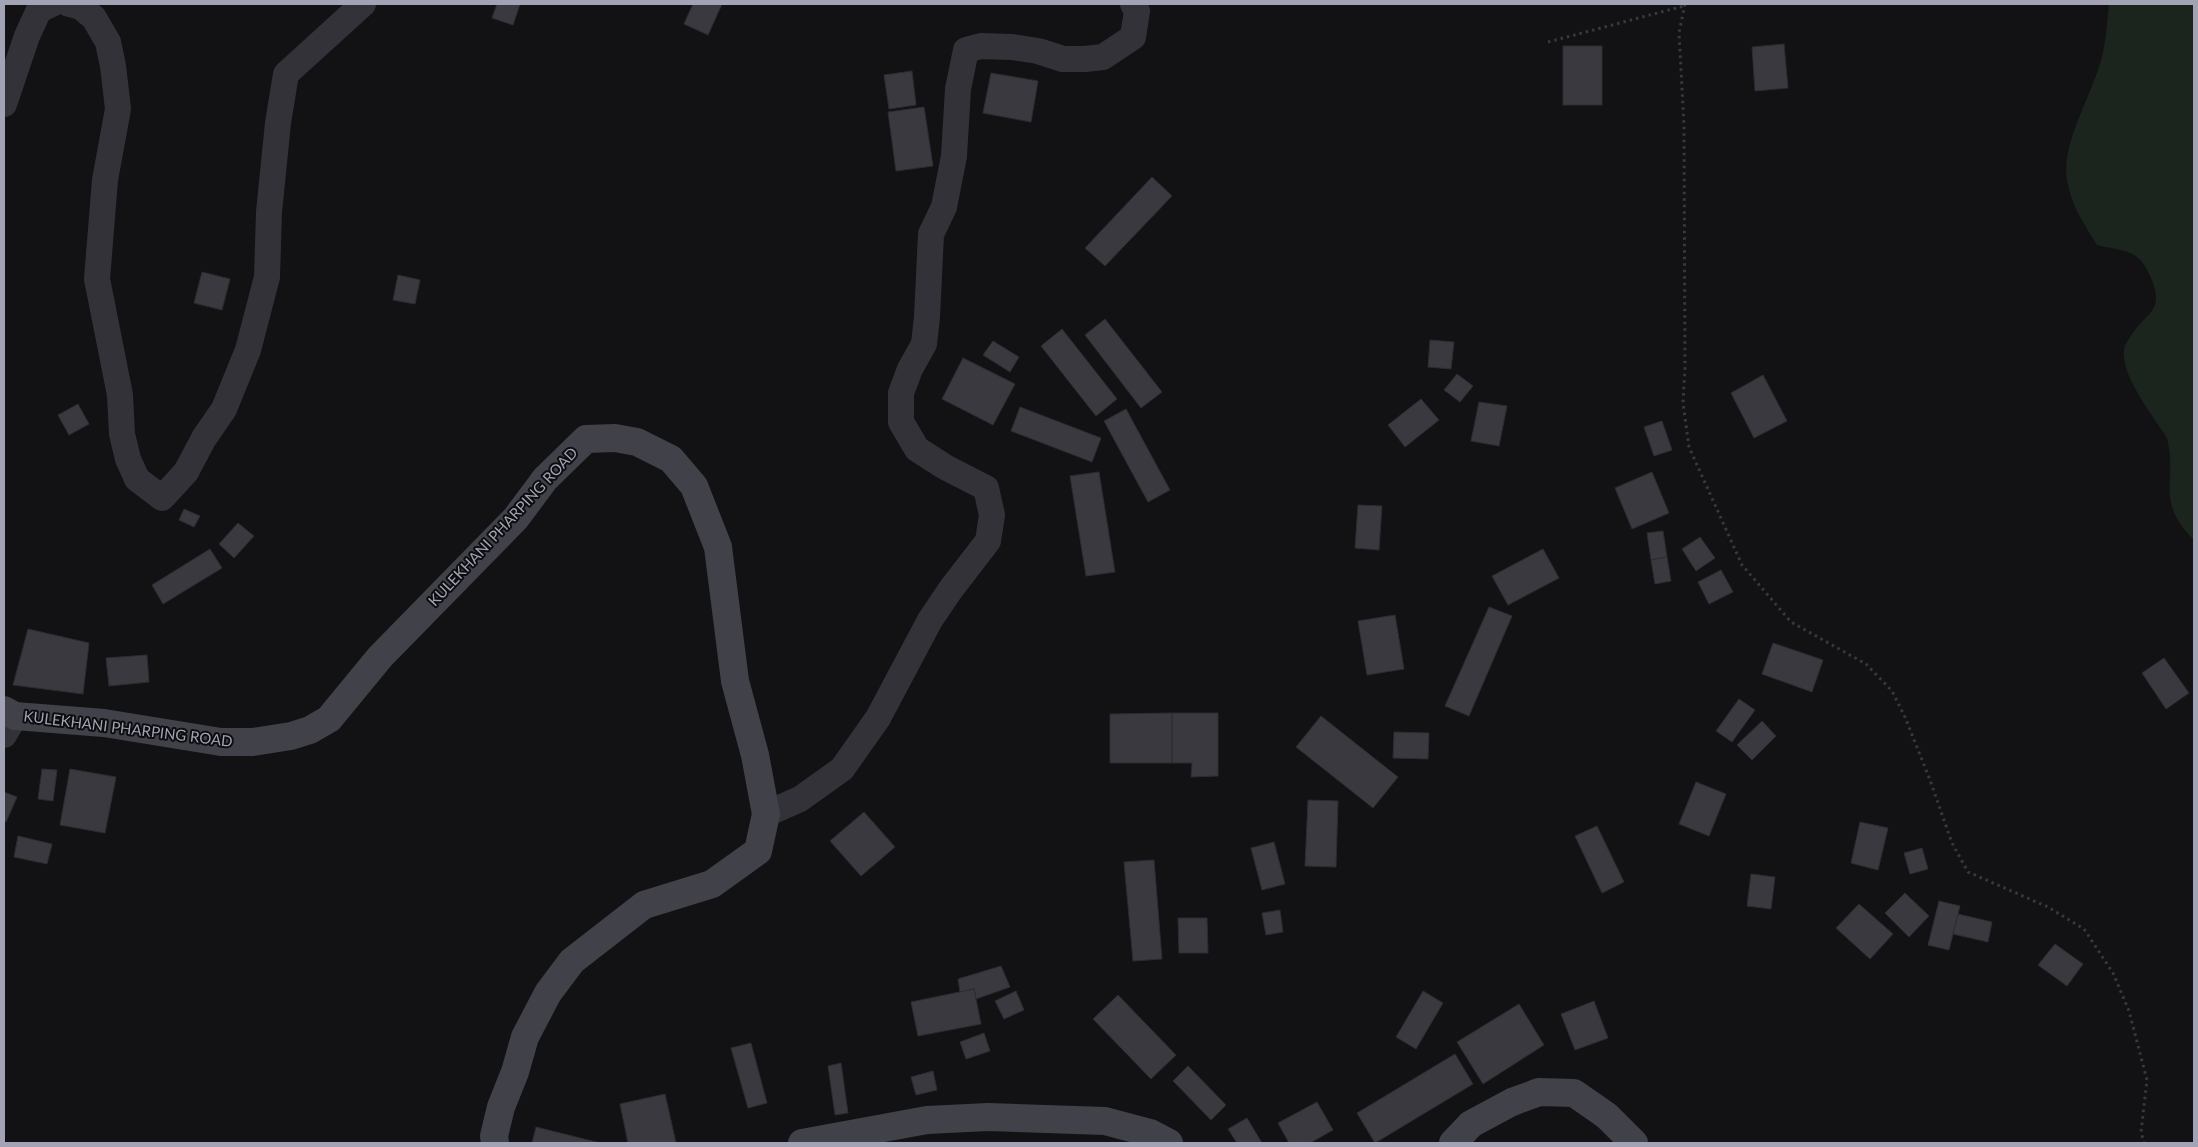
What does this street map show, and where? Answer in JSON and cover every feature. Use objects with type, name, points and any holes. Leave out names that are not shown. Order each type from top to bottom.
[{"type":"main road","name":"KULEKHANI PHARPING ROAD","points":[[7,720],[104,723],[221,742],[253,742],[291,736],[310,730],[328,719],[380,657],[516,518],[545,479],[586,439],[614,438],[637,442],[671,459],[694,486],[718,547],[735,681],[755,755],[766,814],[758,851],[712,884],[644,905],[572,961],[548,993],[525,1037],[515,1072],[501,1107],[494,1136],[495,1143]]},
{"type":"main road","points":[[1454,1143],[1471,1124],[1512,1102],[1539,1092],[1574,1093],[1607,1116],[1634,1143]]},
{"type":"main road","points":[[802,1143],[927,1120],[988,1117],[1105,1121],[1150,1133],[1169,1143]]},
{"type":"street","points":[[4,104],[27,36],[39,10],[52,4]]},
{"type":"street","points":[[69,4],[81,7],[94,18],[108,42],[113,66],[118,109],[105,180],[97,279],[120,395],[122,434],[128,460],[137,479],[162,498],[186,472],[204,438],[224,409],[248,350],[267,277],[269,212],[278,123],[286,74],[363,4]]},
{"type":"street","points":[[766,814],[800,799],[842,769],[878,718],[930,620],[988,541],[992,515],[986,488],[917,450],[901,422],[901,393],[910,368],[924,344],[931,234],[944,207],[954,156],[958,89],[966,50],[981,46],[1012,47],[1038,50],[1063,59],[1103,57],[1132,37],[1137,11],[1133,4]]},
{"type":"path","points":[[1548,42],[1684,5],[1679,33],[1684,125],[1685,368],[1683,403],[1689,448],[1742,565],[1790,622],[1866,664],[1892,691],[1908,726],[1952,843],[1968,872],[2048,907],[2084,929],[2113,974],[2129,1011],[2137,1039],[2147,1080],[2140,1132],[2144,1143]]},
{"type":"shaded area","points":[[2109,4],[2194,4],[2194,540],[2174,514],[2171,502],[2170,454],[2167,438],[2139,396],[2127,372],[2124,361],[2126,344],[2155,306],[2155,290],[2151,278],[2146,268],[2136,256],[2097,245],[2075,206],[2067,180],[2068,152],[2102,57]]},
{"type":"building","points":[[497,4],[520,4],[513,25],[492,18]]},
{"type":"building","points":[[693,4],[722,4],[708,35],[684,24]]},
{"type":"building","points":[[1784,44],[1788,88],[1755,91],[1752,47]]},
{"type":"building","points":[[1563,46],[1602,46],[1602,105],[1563,105]]},
{"type":"building","points":[[912,71],[916,105],[889,109],[884,75]]},
{"type":"building","points":[[991,73],[1038,81],[1031,122],[983,113]]},
{"type":"building","points":[[924,107],[933,166],[896,171],[888,112]]},
{"type":"building","points":[[1152,177],[1172,196],[1105,266],[1085,248]]},
{"type":"building","points":[[202,272],[230,279],[222,310],[194,303]]},
{"type":"building","points":[[398,275],[420,280],[415,304],[393,300]]},
{"type":"building","points":[[1105,319],[1162,392],[1141,408],[1085,335]]},
{"type":"building","points":[[1062,329],[1117,399],[1096,416],[1041,346]]},
{"type":"building","points":[[1430,340],[1454,342],[1451,369],[1428,367]]},
{"type":"building","points":[[993,341],[1019,357],[1010,372],[983,355]]},
{"type":"building","points":[[963,358],[1015,384],[993,425],[942,399]]},
{"type":"building","points":[[1457,374],[1473,386],[1460,402],[1444,390]]},
{"type":"building","points":[[1763,375],[1787,421],[1754,438],[1731,393]]},
{"type":"building","points":[[1421,399],[1439,420],[1405,447],[1388,425]]},
{"type":"building","points":[[1479,402],[1507,406],[1499,446],[1471,441]]},
{"type":"building","points":[[78,404],[89,424],[69,435],[58,415]]},
{"type":"building","points":[[1020,407],[1101,438],[1092,462],[1011,431]]},
{"type":"building","points":[[1126,409],[1170,490],[1148,502],[1104,421]]},
{"type":"building","points":[[1662,421],[1672,450],[1654,456],[1644,427]]},
{"type":"building","points":[[1099,472],[1115,572],[1086,576],[1070,476]]},
{"type":"building","points":[[1652,472],[1669,513],[1632,529],[1615,488]]},
{"type":"building","points":[[1358,505],[1382,506],[1379,550],[1355,548]]},
{"type":"building","points":[[184,509],[200,516],[194,527],[179,520]]},
{"type":"building","points":[[238,523],[254,536],[234,558],[219,544]]},
{"type":"building","points":[[1663,531],[1667,557],[1651,560],[1647,533]]},
{"type":"building","points":[[1700,537],[1715,558],[1696,571],[1682,549]]},
{"type":"building","points":[[210,549],[222,568],[163,604],[152,585]]},
{"type":"building","points":[[1543,549],[1559,578],[1508,605],[1492,576]]},
{"type":"building","points":[[1667,557],[1671,581],[1655,584],[1651,560]]},
{"type":"building","points":[[1721,570],[1733,592],[1709,604],[1698,582]]},
{"type":"building","points":[[1489,607],[1512,616],[1469,716],[1445,706]]},
{"type":"building","points":[[1395,615],[1404,669],[1367,675],[1358,621]]},
{"type":"building","points":[[28,629],[89,643],[83,694],[13,685]]},
{"type":"building","points":[[1773,643],[1823,660],[1812,692],[1762,674]]},
{"type":"building","points":[[147,655],[149,682],[109,686],[106,658]]},
{"type":"building","points":[[2164,658],[2189,693],[2166,709],[2142,673]]},
{"type":"building","points":[[1739,699],[1755,710],[1732,742],[1716,731]]},
{"type":"building","points":[[1172,713],[1218,713],[1218,776],[1191,777],[1192,763],[1172,763]]},
{"type":"building","points":[[1172,713],[1172,763],[1110,763],[1110,714]]},
{"type":"building","points":[[1321,716],[1398,777],[1373,808],[1296,747]]},
{"type":"building","points":[[1762,721],[1776,736],[1752,760],[1737,745]]},
{"type":"building","points":[[1394,732],[1429,733],[1428,759],[1393,758]]},
{"type":"building","points":[[42,769],[57,770],[53,801],[38,799]]},
{"type":"building","points":[[70,769],[116,777],[105,833],[60,825]]},
{"type":"building","points":[[1696,782],[1726,794],[1709,836],[1679,824]]},
{"type":"building","points":[[4,792],[17,797],[6,822],[4,821]]},
{"type":"building","points":[[1308,800],[1338,801],[1336,867],[1305,866]]},
{"type":"building","points":[[864,812],[895,847],[861,876],[830,841]]},
{"type":"building","points":[[1860,822],[1888,828],[1878,870],[1851,863]]},
{"type":"building","points":[[1597,826],[1624,882],[1602,893],[1575,836]]},
{"type":"building","points":[[18,836],[52,844],[47,864],[14,857]]},
{"type":"building","points":[[1274,842],[1285,884],[1262,890],[1251,848]]},
{"type":"building","points":[[1922,848],[1928,869],[1910,874],[1904,853]]},
{"type":"building","points":[[1154,860],[1162,959],[1133,961],[1124,862]]},
{"type":"building","points":[[1751,874],[1775,877],[1771,909],[1747,906]]},
{"type":"building","points":[[1905,893],[1929,916],[1909,937],[1885,913]]},
{"type":"building","points":[[1939,901],[1960,906],[1949,950],[1928,945]]},
{"type":"building","points":[[1859,904],[1893,934],[1870,959],[1836,928]]},
{"type":"building","points":[[1280,910],[1283,932],[1266,935],[1262,913]]},
{"type":"building","points":[[1958,914],[1992,922],[1988,942],[1953,934]]},
{"type":"building","points":[[1178,918],[1207,918],[1208,953],[1179,953]]},
{"type":"building","points":[[2055,944],[2083,964],[2067,986],[2038,965]]},
{"type":"building","points":[[1001,966],[1010,987],[976,999],[974,989],[960,992],[958,979]]},
{"type":"building","points":[[974,989],[981,1024],[918,1036],[911,1002]]},
{"type":"building","points":[[1016,991],[1024,1010],[1004,1019],[995,1001]]},
{"type":"building","points":[[1423,991],[1443,1003],[1416,1049],[1396,1037]]},
{"type":"building","points":[[1118,995],[1176,1055],[1151,1079],[1093,1019]]},
{"type":"building","points":[[1594,1001],[1608,1038],[1575,1050],[1561,1014]]},
{"type":"building","points":[[1519,1004],[1544,1045],[1483,1084],[1457,1042]]},
{"type":"building","points":[[984,1033],[990,1051],[966,1059],[960,1042]]},
{"type":"building","points":[[751,1043],[767,1103],[748,1108],[731,1048]]},
{"type":"building","points":[[1455,1054],[1473,1084],[1375,1143],[1357,1113]]},
{"type":"building","points":[[841,1063],[848,1113],[835,1115],[828,1066]]},
{"type":"building","points":[[1188,1066],[1226,1105],[1211,1120],[1173,1081]]},
{"type":"building","points":[[933,1071],[937,1090],[916,1095],[911,1077]]},
{"type":"building","points":[[665,1094],[676,1143],[628,1143],[620,1104]]},
{"type":"building","points":[[1317,1102],[1333,1130],[1310,1143],[1289,1143],[1278,1123]]},
{"type":"building","points":[[1247,1118],[1262,1143],[1237,1143],[1228,1129]]},
{"type":"building","points":[[536,1127],[600,1143],[532,1143]]}]
